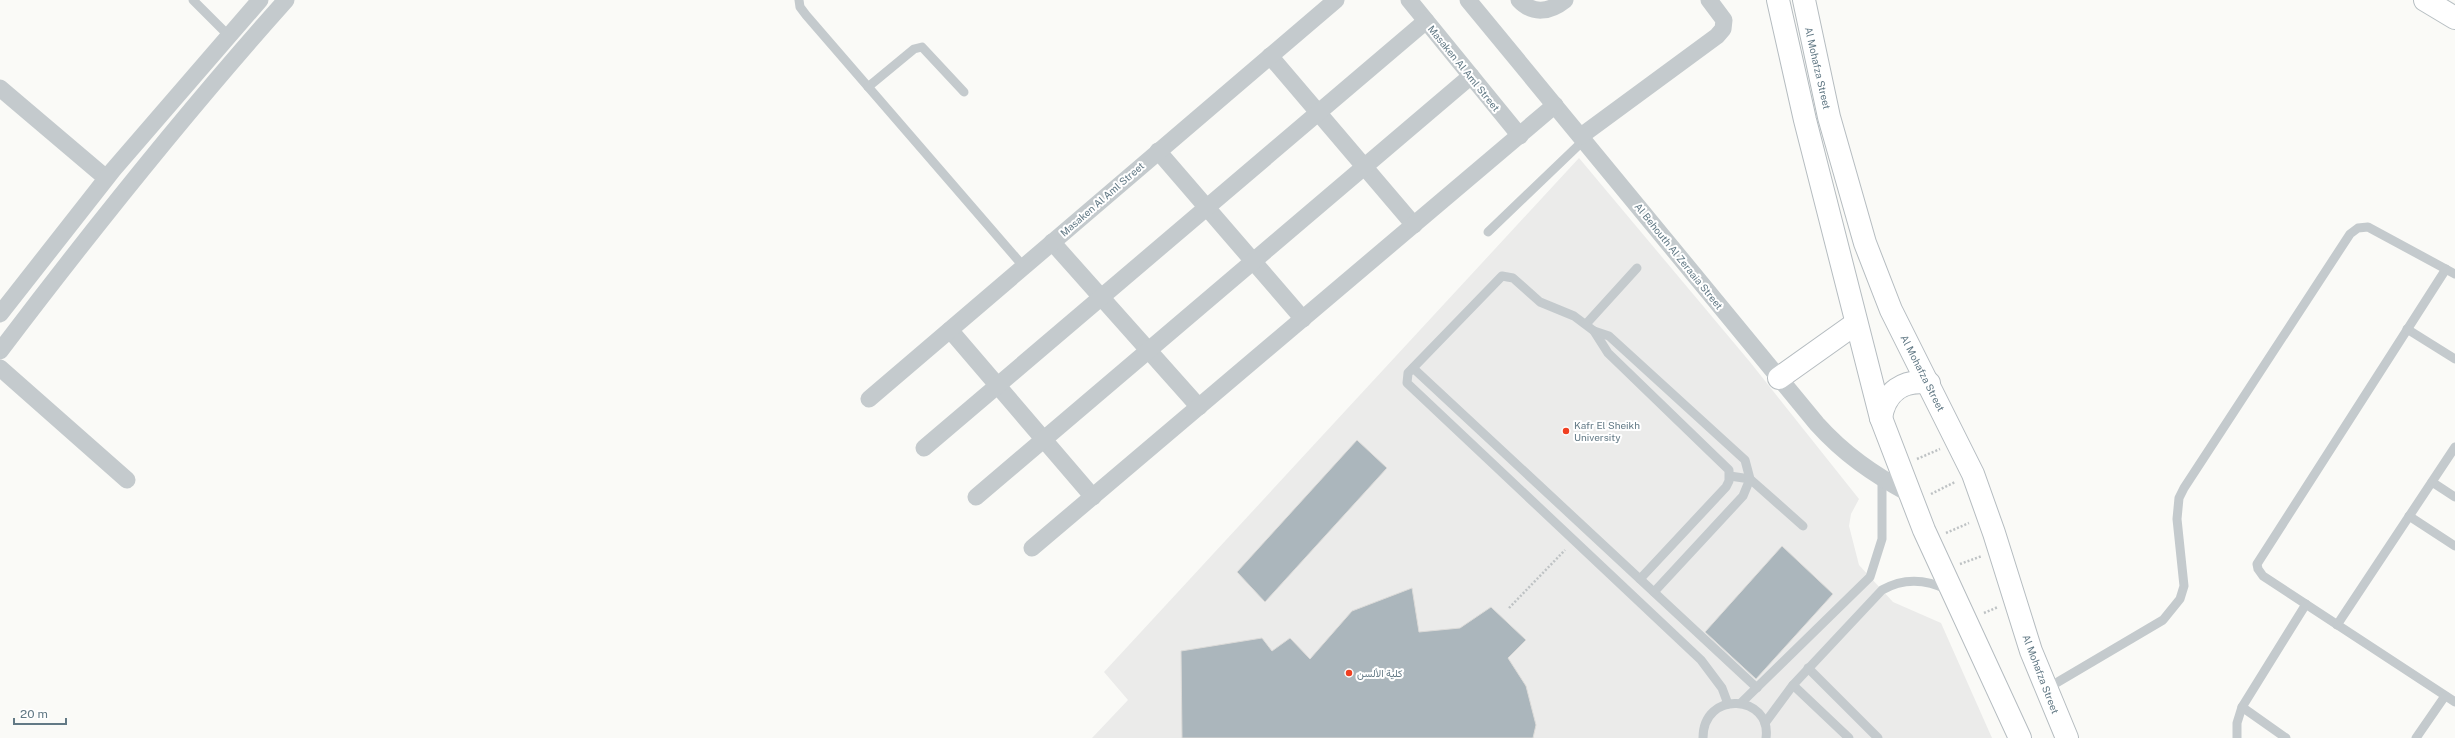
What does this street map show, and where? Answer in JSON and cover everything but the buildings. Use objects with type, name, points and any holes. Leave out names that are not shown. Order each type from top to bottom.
[{"type":"main road","points":[[1778,0],[1806,128],[1855,324],[1881,418],[1890,473],[1910,498],[2020,738]]},
{"type":"main road","name":"Al Mohafza Street","points":[[1804,0],[1829,117],[1865,243],[1891,310],[1929,383],[1972,474],[2000,550],[2014,601],[2046,689],[2067,738]]},
{"type":"main road","points":[[2425,0],[2455,18]]},
{"type":"main road","points":[[1779,378],[1855,324]]},
{"type":"main road","points":[[1881,418],[1883,407],[1896,388],[1906,383],[1918,381],[1929,383]]},
{"type":"street","points":[[0,314],[106,178],[260,0]]},
{"type":"street","points":[[0,351],[92,229],[242,49],[286,0]]},
{"type":"street","name":"Masaken Al Aml Street","points":[[869,399],[1336,0]]},
{"type":"street","name":"Masaken Al Aml Street","points":[[1409,0],[1520,136]]},
{"type":"street","name":"Al Behouth Al Zeraaia Street","points":[[1468,0],[1556,105],[1779,378],[1837,446],[1890,473]]},
{"type":"street","points":[[1519,0],[1529,8],[1539,11],[1550,10],[1565,0]]},
{"type":"street","points":[[1582,138],[1717,36],[1723,29],[1724,20],[1709,0]]},
{"type":"street","points":[[924,448],[1426,21]]},
{"type":"street","points":[[228,36],[242,49]]},
{"type":"street","points":[[1270,56],[1414,225]]},
{"type":"street","points":[[976,497],[1471,76]]},
{"type":"street","points":[[0,88],[106,178]]},
{"type":"street","points":[[1032,548],[1556,105]]},
{"type":"street","points":[[1158,151],[1303,319]]},
{"type":"street","points":[[1052,242],[1199,407]]},
{"type":"street","points":[[950,330],[1092,497]]},
{"type":"street","points":[[0,368],[127,480]]},
{"type":"lane","points":[[193,0],[228,36]]},
{"type":"lane","points":[[799,0],[800,7],[806,15],[1024,266]]},
{"type":"lane","points":[[868,87],[914,49],[922,47],[964,92]]},
{"type":"lane","points":[[1488,232],[1582,138]]},
{"type":"lane","points":[[2046,689],[2162,620],[2172,610],[2184,586],[2177,519],[2179,498],[2184,488],[2350,234],[2358,228],[2368,227],[2455,274]]},
{"type":"lane","points":[[1587,323],[1637,268]]},
{"type":"lane","points":[[2446,269],[2257,564],[2258,569],[2263,576],[2455,702]]},
{"type":"lane","points":[[1640,579],[1726,487],[1730,476],[1726,465],[1608,353],[1594,330],[1587,323],[1540,302],[1513,278],[1502,276],[1413,368],[1407,378],[1411,388],[1701,660],[1722,688],[1728,704]]},
{"type":"lane","points":[[2407,329],[2455,359]]},
{"type":"lane","points":[[1594,330],[1609,336],[1739,453],[1745,460],[1750,479],[1743,496],[1654,592]]},
{"type":"lane","points":[[1413,368],[1758,688]]},
{"type":"lane","points":[[2337,625],[2455,447]]},
{"type":"lane","points":[[1741,703],[1870,578],[1882,539],[1890,473]]},
{"type":"lane","points":[[1730,476],[1750,479],[1803,526]]},
{"type":"lane","points":[[2432,482],[2455,497]]},
{"type":"lane","points":[[2409,516],[2455,546]]},
{"type":"lane","points":[[1764,723],[1808,668],[1882,590],[1892,584],[1906,581],[1939,585],[1954,593]]},
{"type":"lane","points":[[2237,738],[2237,724],[2242,707],[2306,604]]},
{"type":"lane","points":[[1808,668],[1878,738]]},
{"type":"lane","points":[[1793,685],[1848,738]]},
{"type":"lane","points":[[2416,738],[2445,696]]},
{"type":"lane","points":[[1702,738],[1706,720],[1719,707],[1728,704],[1741,703],[1755,710],[1764,723],[1766,738]]},
{"type":"lane","points":[[2242,707],[2286,738]]},
{"type":"path","points":[[1890,473],[1957,441]]},
{"type":"path","points":[[1910,498],[1972,474]]},
{"type":"path","points":[[1929,541],[1988,516]]},
{"type":"path","points":[[1509,608],[1574,541]]},
{"type":"path","points":[[1943,570],[2000,550]]},
{"type":"path","points":[[1967,620],[2014,601]]},
{"type":"shaded area","name":"Kafr El Sheikh University","points":[[1579,158],[1750,362],[1859,499],[1851,514],[1849,526],[1859,565],[1893,602],[1941,623],[1992,738],[1092,738],[1128,700],[1104,672]]},
{"type":"place","name":"Kafr El Sheikh University","points":[[1566,431]]},
{"type":"place","name":"كلية الألسن","points":[[1349,673]]}]
